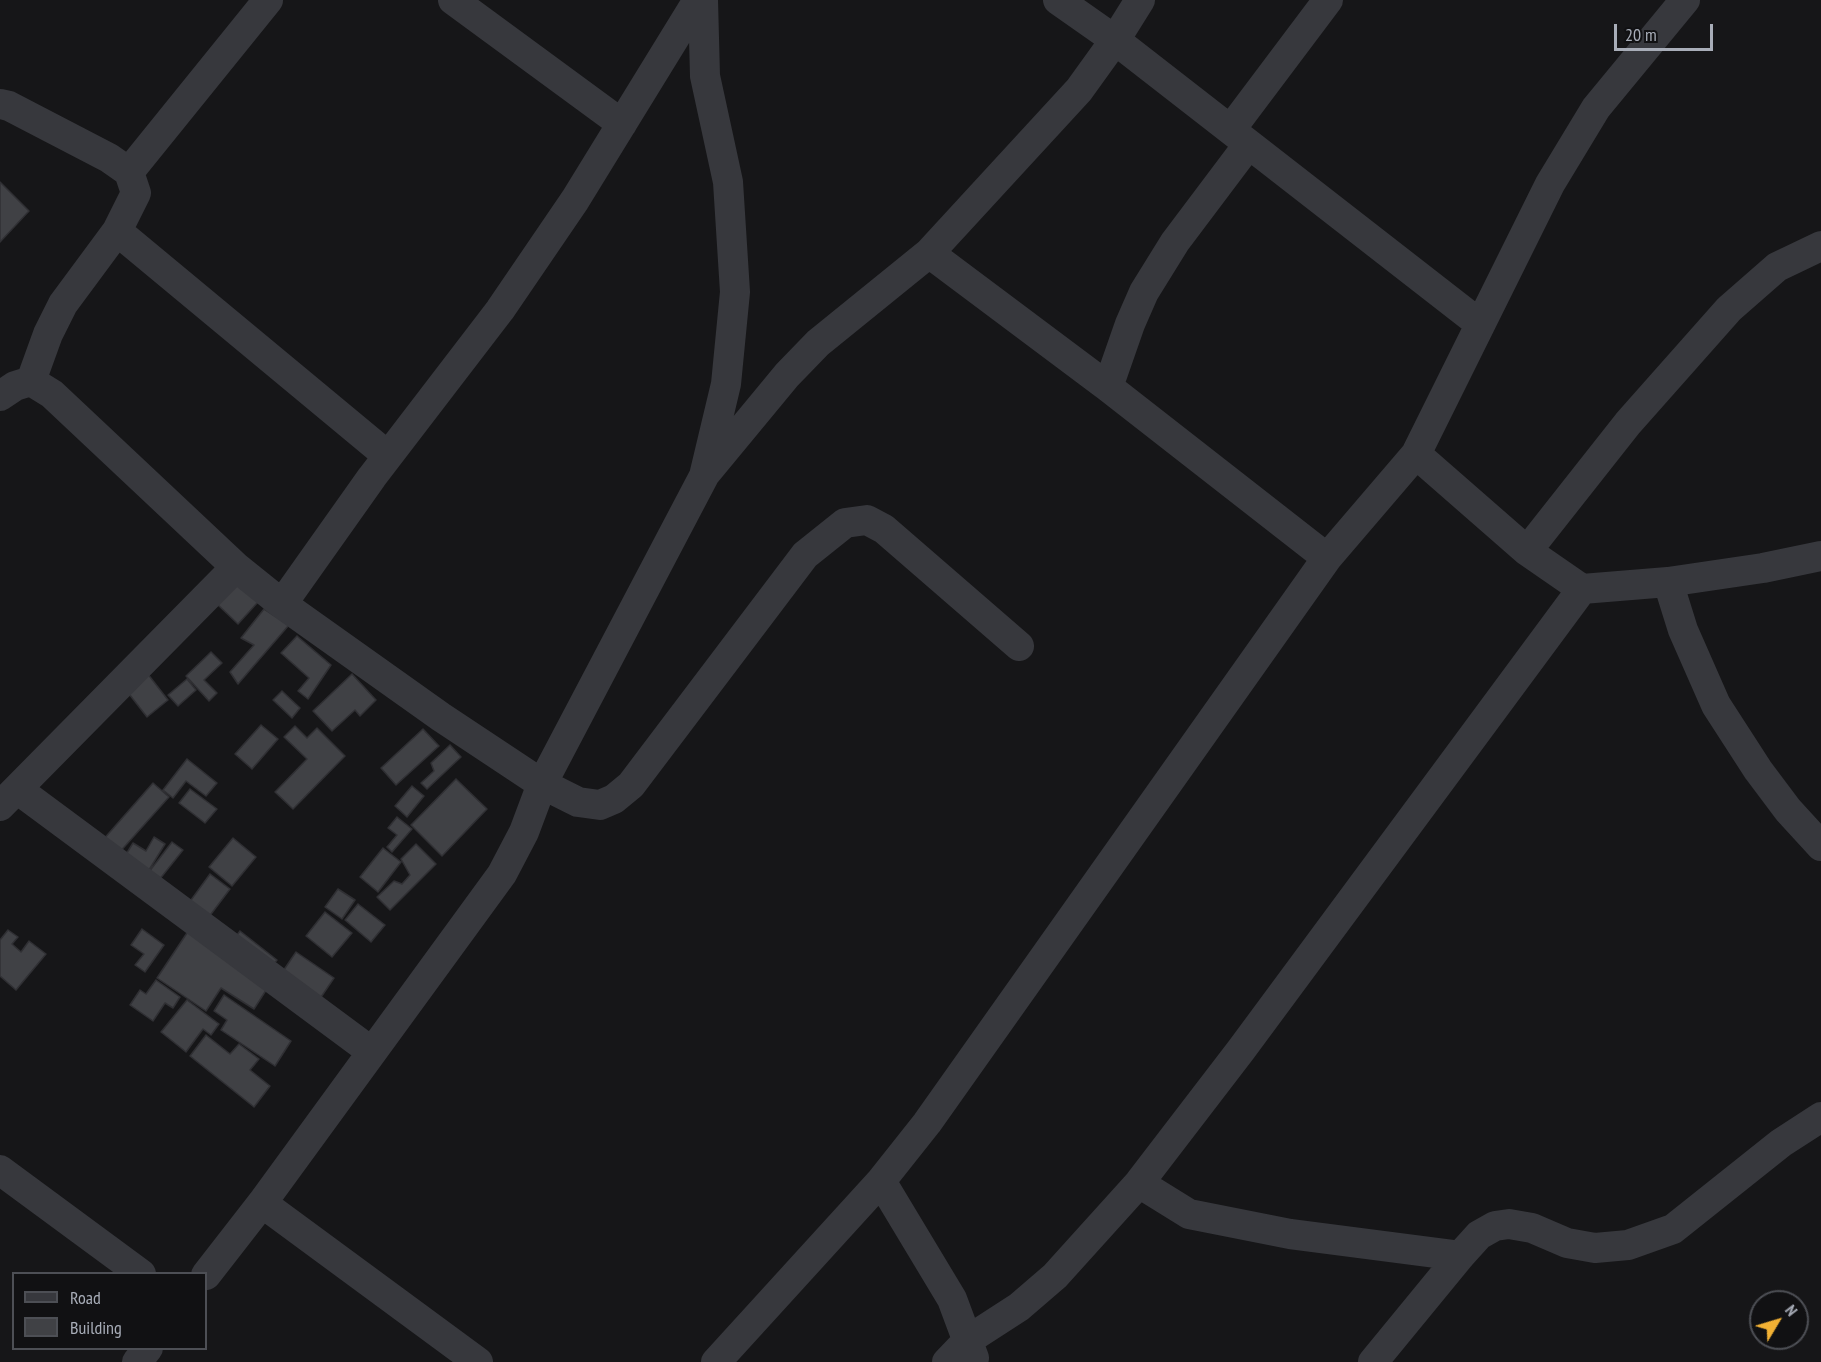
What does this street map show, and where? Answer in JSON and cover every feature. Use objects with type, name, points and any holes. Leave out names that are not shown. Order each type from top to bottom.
[{"type":"street","points":[[129,172],[268,0]]},
{"type":"street","points":[[453,0],[622,124]]},
{"type":"street","points":[[282,604],[388,456],[500,310],[575,200],[698,0]]},
{"type":"street","points":[[703,0],[705,76],[728,182],[735,292],[726,384],[704,476]]},
{"type":"street","points":[[1058,0],[1115,40],[1480,324]]},
{"type":"street","points":[[207,1274],[262,1203],[502,874],[524,832],[542,784],[704,476],[787,375],[818,343],[928,253],[1078,90],[1115,40],[1140,0]]},
{"type":"street","points":[[1108,387],[1144,292],[1328,0]]},
{"type":"street","points":[[716,1362],[881,1181],[954,1085],[1327,558],[1416,454],[1550,184],[1596,108],[1685,0]]},
{"type":"street","points":[[3,112],[109,158],[129,172],[136,193],[117,231],[63,303],[48,334],[31,381]]},
{"type":"street","points":[[117,231],[388,456]]},
{"type":"street","points":[[1527,551],[1628,423],[1729,309],[1777,267],[1821,246]]},
{"type":"street","points":[[928,253],[1108,387],[1327,558]]},
{"type":"street","points":[[0,396],[15,386],[31,381],[52,394],[236,567],[282,604],[441,717],[542,784],[578,802],[600,805],[614,799],[631,785],[805,555],[845,523],[867,520],[884,529],[1019,645]]},
{"type":"street","points":[[1416,454],[1527,551],[1582,589],[1668,582],[1763,568],[1821,556]]},
{"type":"street","points":[[236,567],[8,797],[372,1052]]},
{"type":"street","points":[[1668,582],[1683,630],[1716,705],[1764,778],[1788,810],[1821,846]]},
{"type":"street","points":[[946,1362],[972,1351],[1055,1276],[1139,1183],[1241,1050],[1582,589]]},
{"type":"street","points":[[1373,1362],[1479,1235],[1495,1227],[1509,1224],[1532,1228],[1567,1243],[1595,1248],[1628,1245],[1673,1229],[1747,1168],[1817,1128]]},
{"type":"street","points":[[0,1170],[138,1272]]},
{"type":"street","points":[[881,1181],[952,1299],[972,1351]]},
{"type":"street","points":[[1139,1183],[1189,1214],[1290,1234],[1460,1256]]},
{"type":"street","points":[[262,1203],[478,1362]]},
{"type":"street","points":[[137,1362],[146,1350]]},
{"type":"building","points":[[0,182],[29,211],[0,242]]},
{"type":"building","points":[[237,582],[258,602],[238,624],[217,604]]},
{"type":"building","points":[[264,609],[289,625],[238,684],[230,672],[254,645],[241,638]]},
{"type":"building","points":[[297,636],[331,665],[308,699],[298,691],[309,678],[281,653]]},
{"type":"building","points":[[211,652],[222,663],[204,680],[217,693],[209,701],[186,676]]},
{"type":"building","points":[[147,673],[168,700],[147,717],[126,690]]},
{"type":"building","points":[[352,674],[376,700],[360,716],[355,710],[332,731],[313,711]]},
{"type":"building","points":[[187,679],[196,690],[178,706],[168,695]]},
{"type":"building","points":[[282,691],[300,708],[292,718],[273,700]]},
{"type":"building","points":[[261,725],[278,739],[252,769],[235,754]]},
{"type":"building","points":[[295,726],[307,738],[317,728],[345,756],[293,809],[275,792],[307,759],[284,737]]},
{"type":"building","points":[[423,729],[439,746],[396,785],[381,768]]},
{"type":"building","points":[[450,745],[461,757],[427,789],[421,783],[434,771],[431,763]]},
{"type":"building","points":[[187,759],[217,783],[206,796],[186,781],[173,798],[163,790]]},
{"type":"building","points":[[456,779],[487,809],[442,856],[411,825]]},
{"type":"building","points":[[153,783],[169,797],[117,855],[102,841]]},
{"type":"building","points":[[412,786],[424,796],[407,817],[395,806]]},
{"type":"building","points":[[190,789],[217,809],[205,823],[179,803]]},
{"type":"building","points":[[397,817],[412,829],[392,852],[387,847],[397,835],[388,828]]},
{"type":"building","points":[[154,837],[165,844],[149,870],[125,856],[133,843],[146,851]]},
{"type":"building","points":[[233,838],[256,857],[232,886],[209,867]]},
{"type":"building","points":[[172,842],[183,850],[155,885],[145,877]]},
{"type":"building","points":[[416,844],[436,864],[390,910],[377,897],[394,881],[402,884],[410,875],[401,859]]},
{"type":"building","points":[[383,848],[401,862],[378,892],[360,877]]},
{"type":"building","points":[[210,874],[230,889],[202,926],[183,911]]},
{"type":"building","points":[[338,889],[355,900],[342,919],[325,907]]},
{"type":"building","points":[[358,904],[385,925],[371,942],[345,920]]},
{"type":"building","points":[[325,912],[352,933],[332,957],[306,936]]},
{"type":"building","points":[[142,929],[164,945],[145,972],[135,965],[144,954],[131,945]]},
{"type":"building","points":[[8,930],[18,937],[12,944],[21,952],[29,941],[46,954],[16,990],[0,976],[0,940]]},
{"type":"building","points":[[189,930],[270,984],[254,1009],[221,988],[206,1011],[157,978]]},
{"type":"building","points":[[240,931],[277,960],[268,971],[232,942]]},
{"type":"building","points":[[296,952],[334,978],[315,1006],[277,980]]},
{"type":"building","points":[[156,980],[180,997],[173,1008],[165,1003],[153,1021],[130,1005],[140,990],[146,994]]},
{"type":"building","points":[[224,995],[291,1041],[275,1066],[221,1030],[227,1020],[214,1011]]},
{"type":"building","points":[[187,1000],[219,1024],[211,1035],[203,1029],[186,1052],[161,1032]]},
{"type":"building","points":[[206,1035],[230,1054],[239,1044],[259,1059],[250,1070],[270,1086],[254,1107],[190,1056]]}]
